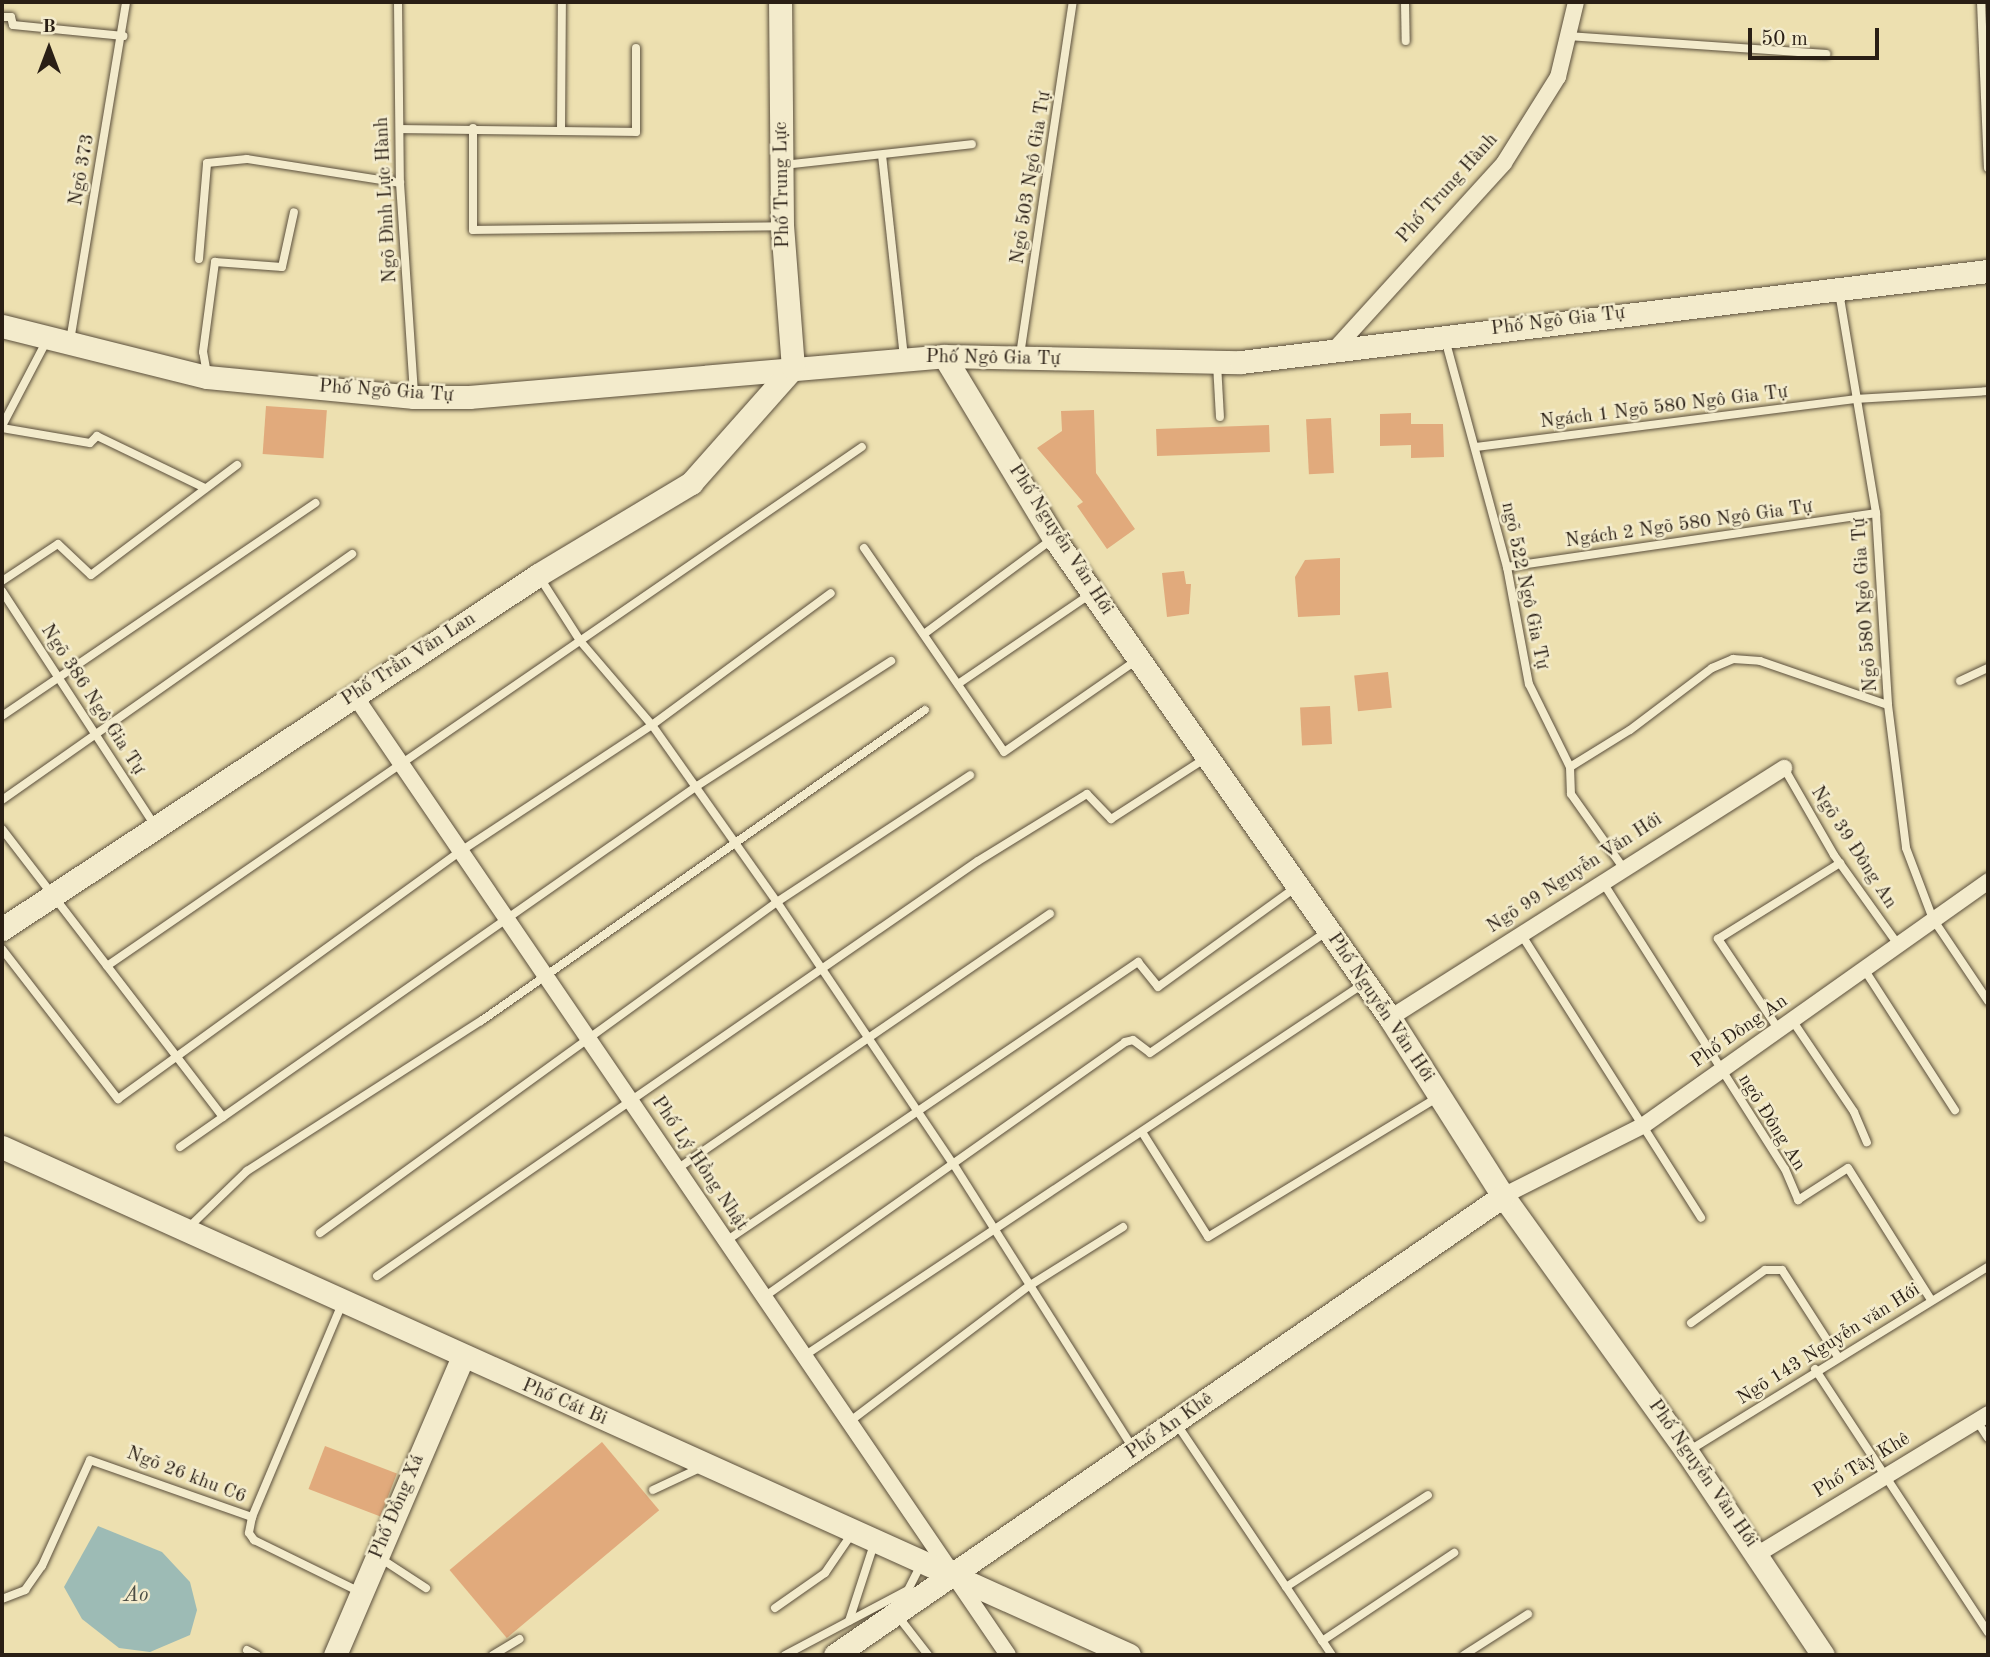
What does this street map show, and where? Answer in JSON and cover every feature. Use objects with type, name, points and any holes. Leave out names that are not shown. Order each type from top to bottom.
[{"type":"street","name":"Phố Trung Lực","points":[[780,2],[782,225],[793,368]]},
{"type":"street","name":"Phố Trung Hành","points":[[1335,349],[1504,163],[1558,76],[1576,2]]},
{"type":"street","name":"Phố Ngô Gia Tự","points":[[2,326],[207,377],[414,397],[944,356],[1217,361],[1444,336],[1839,286],[1988,271]]},
{"type":"street","name":"Phố Nguyễn Văn Hới","points":[[944,356],[1054,538],[1366,983],[1503,1196],[1687,1452],[1758,1554],[1823,1655]]},
{"type":"street","name":"Phố Trần Văn Lan","points":[[2,929],[538,575],[691,483],[793,368]]},
{"type":"street","name":"Phố Lý Hồng Nhật","points":[[355,696],[1008,1655]]},
{"type":"street","name":"Ngõ 99 Nguyễn Văn Hới","points":[[1390,1018],[1622,866],[1784,768]]},
{"type":"street","name":"Phố Đông An","points":[[1503,1196],[1644,1125],[1988,881]]},
{"type":"street","name":"Phố Cát Bi","points":[[2,1147],[462,1359],[855,1529],[1129,1655]]},
{"type":"street","name":"Phố An Khê","points":[[835,1655],[955,1577],[1503,1196]]},
{"type":"street","name":"Phố Đồng Xá","points":[[335,1655],[462,1359]]},
{"type":"street","name":"Phố Tây Khê","points":[[1758,1554],[1983,1418]]},
{"type":"lane","name":"Ngõ 373","points":[[58,342],[123,36],[126,2]]},
{"type":"lane","name":"Ngõ Đình Lực Hành","points":[[398,2],[400,183],[414,397]]},
{"type":"lane","points":[[561,131],[562,2]]},
{"type":"lane","name":"Ngõ 503 Ngô Gia Tự","points":[[1019,359],[1073,2]]},
{"type":"lane","points":[[1405,2],[1406,41]]},
{"type":"lane","points":[[1981,2],[1988,168]]},
{"type":"lane","points":[[2,17],[11,17],[13,25],[123,36]]},
{"type":"lane","points":[[1568,36],[1826,54]]},
{"type":"lane","points":[[400,129],[636,132],[635,48]]},
{"type":"lane","points":[[473,128],[473,230],[782,225]]},
{"type":"lane","points":[[783,164],[972,144]]},
{"type":"lane","points":[[882,155],[905,359]]},
{"type":"lane","points":[[199,259],[207,163],[247,159],[400,183]]},
{"type":"lane","points":[[207,377],[203,352],[215,262],[282,267],[294,212]]},
{"type":"lane","name":"Ngõ 580 Ngô Gia Tự","points":[[1839,286],[1855,399],[1876,513],[1888,705],[1906,848],[1933,919],[1988,1001]]},
{"type":"lane","name":"ngõ 522 Ngô Gia Tự","points":[[1444,336],[1507,567],[1529,684],[1570,767],[1572,794],[1622,866]]},
{"type":"lane","points":[[58,342],[2,427],[90,443],[97,436],[205,488]]},
{"type":"lane","points":[[1217,361],[1220,417]]},
{"type":"lane","name":"Ngách 1 Ngõ 580 Ngô Gia Tự","points":[[1476,447],[1855,399],[1988,391]]},
{"type":"lane","points":[[107,966],[862,447]]},
{"type":"lane","points":[[2,581],[58,544],[92,575],[237,465]]},
{"type":"lane","points":[[2,716],[57,676],[315,503]]},
{"type":"lane","name":"Ngách 2 Ngõ 580 Ngô Gia Tự","points":[[1507,567],[1876,513]]},
{"type":"lane","points":[[924,634],[1054,538]]},
{"type":"lane","points":[[864,548],[1004,752],[1138,659]]},
{"type":"lane","points":[[2,800],[352,554]]},
{"type":"lane","points":[[538,575],[581,642],[652,725],[777,902],[820,971],[954,1164],[1136,1451]]},
{"type":"lane","name":"Ngõ 386 Ngô Gia Tự","points":[[2,591],[156,827]]},
{"type":"lane","points":[[2,949],[118,1099],[461,851],[652,725],[831,593]]},
{"type":"lane","points":[[958,684],[1093,593]]},
{"type":"lane","points":[[1570,767],[1630,730],[1712,668],[1733,659],[1760,661],[1888,705]]},
{"type":"lane","points":[[180,1147],[508,921],[697,786],[891,661]]},
{"type":"lane","points":[[1960,681],[1988,668]]},
{"type":"lane","points":[[186,1230],[247,1171],[546,976],[733,840],[925,710]]},
{"type":"lane","points":[[377,1276],[632,1104],[978,861],[1087,794],[1111,819],[1206,758]]},
{"type":"lane","name":"Ngõ 39 Đông An","points":[[1784,768],[1840,863],[1897,943]]},
{"type":"lane","points":[[320,1233],[777,902],[970,775]]},
{"type":"lane","points":[[2,829],[223,1117]]},
{"type":"lane","points":[[1779,1030],[1718,939],[1840,863]]},
{"type":"lane","name":"ngõ Đông An","points":[[1602,881],[1720,1071],[1785,1169],[1798,1200],[1848,1168],[1931,1300]]},
{"type":"lane","points":[[726,1241],[1138,962],[1158,987],[1297,887]]},
{"type":"lane","points":[[677,1170],[866,1037],[1050,914]]},
{"type":"lane","points":[[764,1297],[1125,1042],[1133,1040],[1150,1053],[1328,930]]},
{"type":"lane","points":[[1521,934],[1701,1218]]},
{"type":"lane","points":[[1864,969],[1955,1110]]},
{"type":"lane","points":[[804,1356],[1366,983]]},
{"type":"lane","points":[[1792,1020],[1854,1112],[1867,1142]]},
{"type":"lane","points":[[1142,1132],[1208,1237],[1440,1096]]},
{"type":"lane","points":[[849,1422],[1029,1286],[1123,1227]]},
{"type":"lane","name":"Ngõ 143 Nguyễn văn Hới","points":[[1687,1452],[1815,1369],[1988,1267]]},
{"type":"lane","points":[[1690,1323],[1765,1270],[1782,1270],[1838,1357]]},
{"type":"lane","name":"Ngõ 26 khu C6","points":[[2,1599],[20,1593],[36,1574],[92,1459],[252,1517],[343,1302]]},
{"type":"lane","points":[[1815,1369],[1884,1478],[1988,1632]]},
{"type":"lane","points":[[1983,1418],[1988,1438]]},
{"type":"lane","points":[[1176,1423],[1332,1655]]},
{"type":"lane","points":[[653,1490],[708,1464]]},
{"type":"lane","points":[[1286,1587],[1428,1495]]},
{"type":"lane","points":[[252,1517],[249,1532],[254,1541],[361,1593]]},
{"type":"lane","points":[[775,1608],[825,1573],[855,1529]]},
{"type":"lane","points":[[849,1621],[876,1540]]},
{"type":"lane","points":[[1322,1641],[1454,1553]]},
{"type":"lane","points":[[377,1556],[426,1588]]},
{"type":"lane","points":[[785,1655],[908,1590],[922,1562]]},
{"type":"lane","points":[[897,1615],[928,1655]]},
{"type":"lane","points":[[1464,1655],[1528,1615]]},
{"type":"lane","points":[[493,1655],[520,1639]]},
{"type":"lane","points":[[247,1650],[257,1655]]},
{"type":"water","name":"Ao","points":[[98,1526],[162,1552],[190,1582],[197,1610],[190,1635],[150,1652],[119,1648],[82,1619],[64,1587]]},
{"type":"building","points":[[266,406],[327,410],[324,458],[263,454]]},
{"type":"building","points":[[1094,410],[1096,473],[1135,529],[1107,549],[1077,506],[1083,502],[1037,448],[1062,431],[1061,411]]},
{"type":"building","points":[[1411,413],[1411,424],[1443,424],[1444,457],[1411,458],[1411,445],[1380,446],[1380,414]]},
{"type":"building","points":[[1331,418],[1334,473],[1309,474],[1306,419]]},
{"type":"building","points":[[1269,425],[1270,452],[1157,456],[1156,429]]},
{"type":"building","points":[[1340,558],[1340,615],[1298,617],[1295,577],[1305,560]]},
{"type":"building","points":[[1184,571],[1186,584],[1191,584],[1189,614],[1167,617],[1162,573]]},
{"type":"building","points":[[1388,672],[1392,708],[1358,711],[1354,676]]},
{"type":"building","points":[[1330,706],[1332,744],[1302,746],[1300,708]]},
{"type":"building","points":[[602,1442],[659,1510],[507,1638],[450,1570]]},
{"type":"building","points":[[325,1446],[397,1474],[380,1517],[309,1489]]}]
